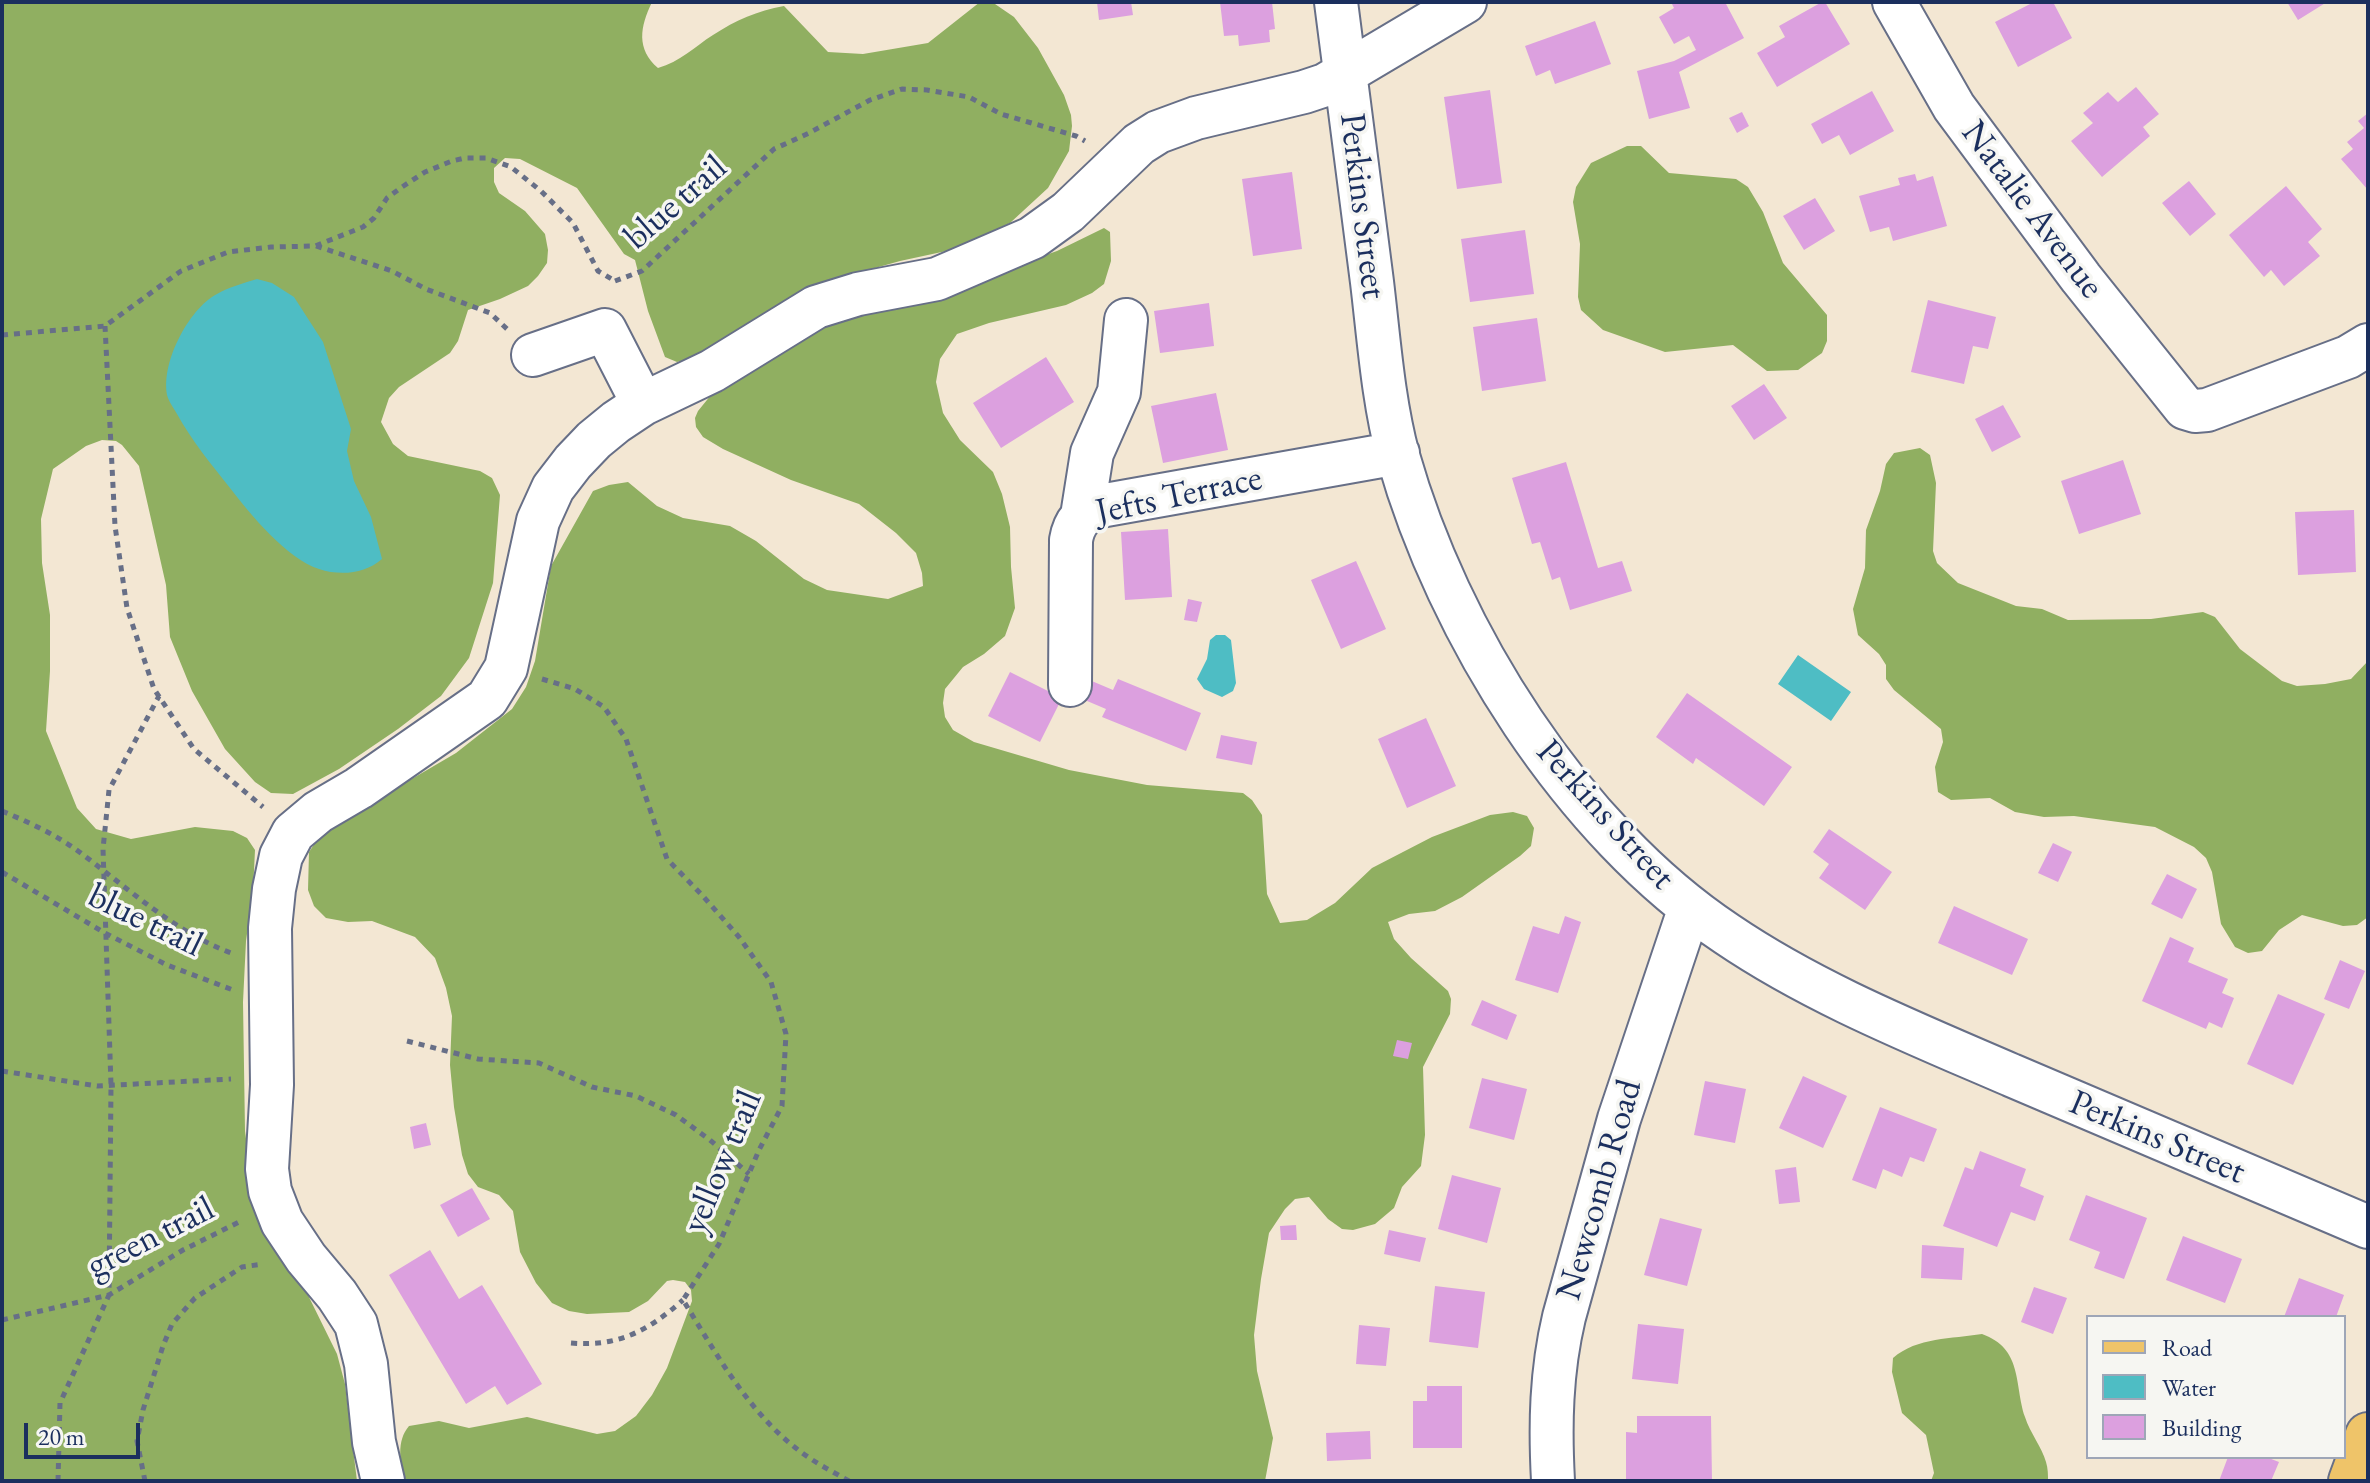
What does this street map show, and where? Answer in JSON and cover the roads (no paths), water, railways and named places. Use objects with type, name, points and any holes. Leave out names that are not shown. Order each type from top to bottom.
[{"type":"main road","points":[[2351,1481],[2368,1435]]},
{"type":"street","name":"Perkins Street","points":[[1336,2],[1385,390],[1398,453],[1424,531],[1453,601],[1503,692],[1566,782],[1626,849],[1690,907],[1771,962],[1921,1037],[2368,1227]]},
{"type":"street","points":[[383,1481],[374,1442],[366,1364],[356,1324],[282,1222],[274,1204],[267,1169],[272,1077],[270,928],[281,856],[293,833],[318,812],[359,788],[487,699],[506,668],[538,521],[553,488],[594,440],[643,404],[712,371],[816,307],[858,294],[937,279],[1032,238],[1068,212],[1139,144],[1176,124],[1325,85],[1465,2]]},
{"type":"street","name":"Natalie Avenue","points":[[1894,2],[1954,107],[2081,278],[2185,408],[2207,410],[2348,357],[2368,345]]},
{"type":"street","points":[[1082,516],[1092,453],[1119,392],[1126,320]]},
{"type":"street","points":[[533,355],[605,330],[643,404]]},
{"type":"street","name":"Jefts Terrace","points":[[1070,685],[1071,540],[1074,527],[1082,516],[1100,506],[1398,453]]},
{"type":"street","name":"Newcomb Road","points":[[1553,1481],[1551,1396],[1564,1317],[1619,1119],[1690,907]]},
{"type":"water","points":[[257,279],[272,283],[294,297],[323,342],[351,429],[347,451],[354,481],[371,517],[382,559],[368,568],[344,573],[319,569],[282,546],[209,461],[168,398],[168,370],[186,325],[206,301],[232,287]]},
{"type":"water","points":[[1216,635],[1225,635],[1231,640],[1236,683],[1233,691],[1222,697],[1204,689],[1197,679],[1207,659],[1210,640]]},
{"type":"water","points":[[1798,655],[1851,692],[1831,721],[1778,684]]}]
